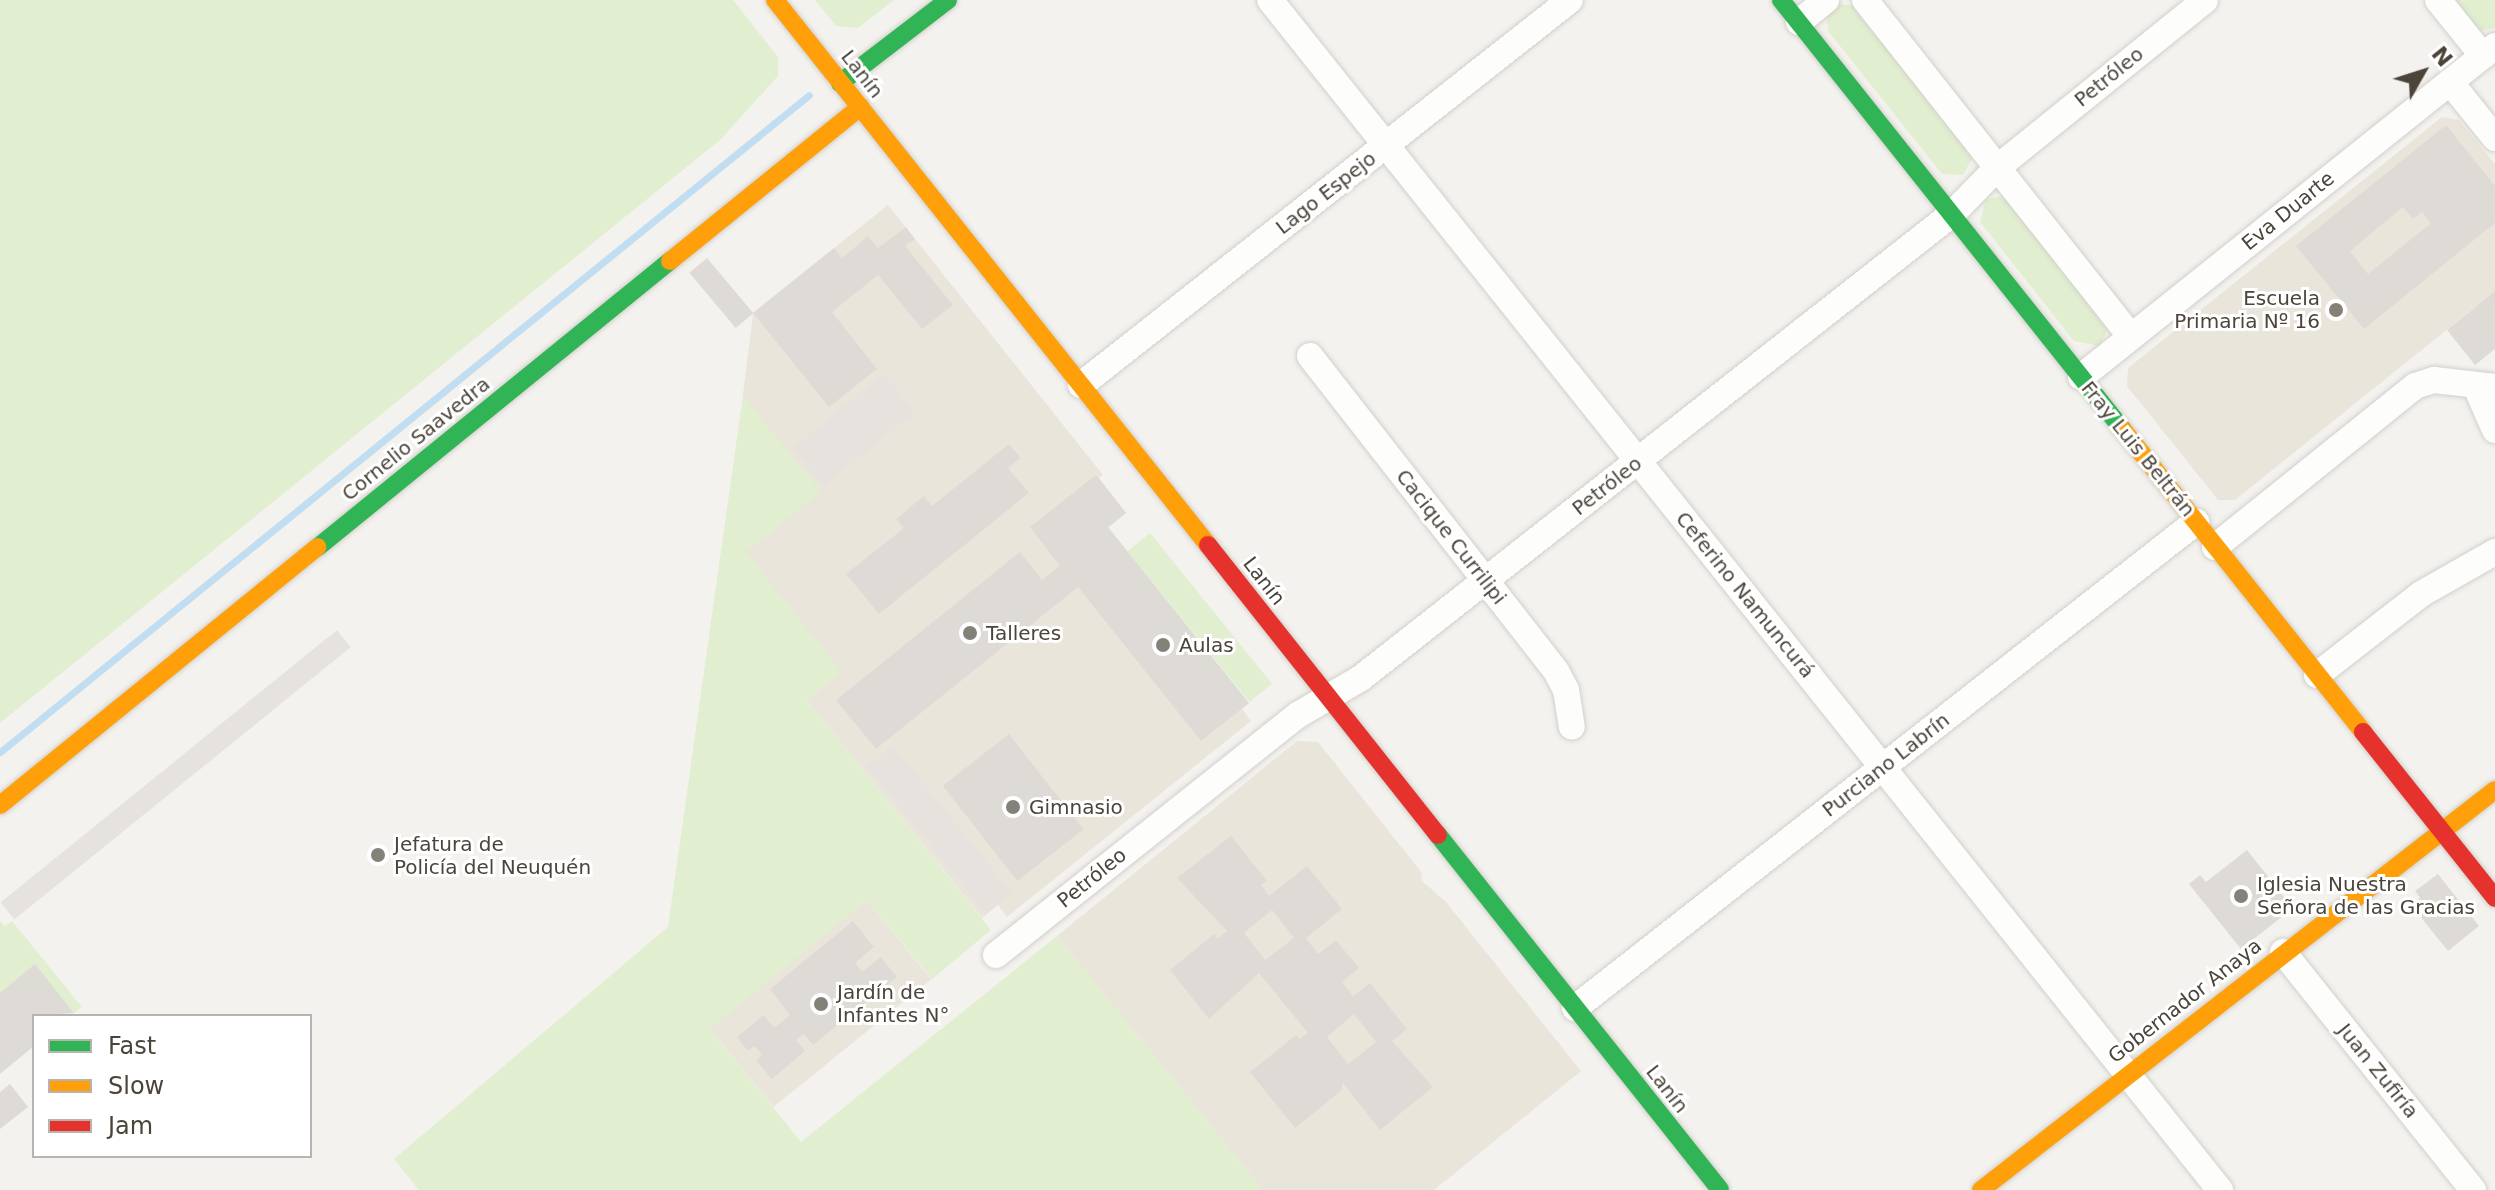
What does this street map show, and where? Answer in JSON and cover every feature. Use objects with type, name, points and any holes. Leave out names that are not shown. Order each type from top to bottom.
[{"type":"main road","name":"Lanín","points":[[775,0],[1720,1190]]},
{"type":"main road","points":[[840,83],[948,0]]},
{"type":"main road","name":"Fray Luis Beltrán","points":[[1781,0],[2495,898]]},
{"type":"main road","name":"Cornelio Saavedra","points":[[0,805],[860,107]]},
{"type":"main road","name":"Gobernador Anaya","points":[[1981,1190],[2495,790]]},
{"type":"street","name":"Ceferino Namuncurá","points":[[1270,0],[2220,1190]]},
{"type":"street","name":"Lago Espejo","points":[[1081,385],[1570,0]]},
{"type":"street","points":[[1799,22],[1826,0]]},
{"type":"street","points":[[1865,0],[2131,337]]},
{"type":"street","name":"Petróleo","points":[[996,955],[1328,697],[1485,581],[1952,214],[1997,168],[2205,0]]},
{"type":"street","points":[[2438,0],[2489,51]]},
{"type":"street","name":"Eva Duarte","points":[[2081,377],[2489,51]]},
{"type":"street","points":[[2450,82],[2495,138]]},
{"type":"street","name":"Cacique Currilipi","points":[[1310,356],[1562,680],[1572,727]]},
{"type":"street","points":[[2215,547],[2406,392],[2434,380],[2486,387],[2495,430]]},
{"type":"street","name":"Purciano Labrín","points":[[1575,1008],[2196,522]]},
{"type":"street","points":[[2317,675],[2421,594],[2495,552]]},
{"type":"street","name":"Juan Zufiría","points":[[2283,952],[2473,1190]]},
{"type":"shaded area","name":"Escuela Primaria Nº 16","points":[[2442,117],[2459,120],[2495,164],[2495,291],[2235,500],[2218,500],[2127,386],[2128,368]]},
{"type":"shaded area","points":[[888,205],[1103,475],[1099,478],[1126,513],[1108,528],[1249,703],[1242,709],[1251,721],[1007,917],[998,905],[982,918],[807,700],[841,672],[745,552],[743,395],[753,313]]},
{"type":"shaded area","points":[[884,374],[915,412],[824,486],[793,448]]},
{"type":"shaded area","points":[[337,630],[351,647],[14,920],[0,902]]},
{"type":"shaded area","points":[[1297,741],[1318,742],[1422,873],[1421,880],[1446,902],[1581,1071],[1434,1190],[1263,1190],[1057,936]]},
{"type":"shaded area","points":[[893,746],[1012,893],[986,914],[867,767]]},
{"type":"shaded area","name":"Jardín de Infantes N°","points":[[867,900],[931,979],[773,1107],[709,1028]]},
{"type":"green space","points":[[0,0],[733,0],[778,57],[778,76],[720,140],[0,723]]},
{"type":"green space","points":[[815,0],[894,0],[858,28],[836,26]]},
{"type":"green space","points":[[2447,0],[2495,0],[2495,28],[2478,31]]},
{"type":"green space","points":[[1839,4],[1857,6],[1973,157],[1963,175],[1942,174],[1828,31],[1827,17]]},
{"type":"green space","points":[[2004,196],[2109,328],[2099,346],[2074,341],[1980,222],[1986,199]]},
{"type":"green space","points":[[743,395],[821,492],[746,552],[842,672],[807,700],[991,930],[932,979],[867,900],[710,1029],[801,1142],[1057,936],[1263,1190],[419,1190],[394,1159],[668,927]]},
{"type":"green space","points":[[1150,533],[1272,684],[1250,702],[1127,551]]},
{"type":"green space","points":[[0,921],[5,926],[12,921],[82,1007],[74,1013],[35,965],[0,993]]},
{"type":"building","points":[[2446,125],[2495,186],[2495,223],[2364,329],[2296,246]],"holes":[[[2403,207],[2413,219],[2422,212],[2431,223],[2368,274],[2350,251]]]},
{"type":"building","points":[[906,227],[915,239],[905,246],[953,305],[922,329],[878,275],[832,312],[877,369],[829,407],[753,313],[834,248],[842,258],[868,236],[878,248]]},
{"type":"building","points":[[707,258],[753,313],[736,328],[689,273]]},
{"type":"building","points":[[2495,291],[2495,349],[2475,365],[2447,330]]},
{"type":"building","points":[[1009,444],[1021,458],[1008,468],[1029,493],[879,614],[846,574],[904,528],[896,519],[924,496],[932,506]]},
{"type":"building","points":[[1096,475],[1126,513],[1108,527],[1249,703],[1201,741],[1078,587],[876,749],[836,700],[1020,552],[1042,580],[1060,566],[1030,527]]},
{"type":"building","name":"Gimnasio","points":[[1009,734],[1083,829],[1017,881],[943,786]]},
{"type":"building","points":[[1231,836],[1267,881],[1261,885],[1269,896],[1307,866],[1342,909],[1306,938],[1318,954],[1336,940],[1359,968],[1342,982],[1353,996],[1370,983],[1407,1029],[1392,1041],[1433,1087],[1380,1130],[1343,1083],[1341,1091],[1295,1128],[1250,1072],[1296,1035],[1300,1039],[1308,1033],[1259,973],[1209,1019],[1170,970],[1214,934],[1218,939],[1227,931],[1177,878]],"holes":[[[1272,910],[1294,938],[1265,960],[1244,933]],[[1354,1014],[1376,1042],[1348,1064],[1327,1037]]]},
{"type":"building","name":"Iglesia Nuestra Señora de las Gracias","points":[[2247,850],[2293,908],[2241,949],[2189,884],[2200,875],[2206,882]]},
{"type":"building","points":[[2438,874],[2479,926],[2448,951],[2411,905],[2420,898],[2415,891]]},
{"type":"building","points":[[853,921],[874,947],[855,963],[862,972],[881,957],[897,977],[850,1015],[840,1004],[833,1009],[843,1021],[813,1045],[804,1034],[796,1040],[805,1051],[772,1079],[756,1060],[762,1055],[755,1046],[748,1051],[737,1037],[764,1015],[774,1028],[790,1015],[770,989]]},
{"type":"building","points":[[35,964],[74,1013],[32,1014],[32,1048],[0,1074],[0,993]]},
{"type":"building","points":[[10,1084],[28,1107],[0,1129],[0,1092]]},
{"type":"waterway","points":[[0,752],[809,95]]},
{"type":"traffic: fast","points":[[840,83],[948,0]]},
{"type":"traffic: fast","points":[[1781,0],[2123,430]]},
{"type":"traffic: fast","points":[[318,547],[670,261]]},
{"type":"traffic: fast","points":[[1438,835],[1720,1190]]},
{"type":"traffic: slow","points":[[775,0],[1208,545]]},
{"type":"traffic: slow","points":[[670,261],[860,107]]},
{"type":"traffic: slow","points":[[2123,430],[2363,732]]},
{"type":"traffic: slow","points":[[0,805],[318,547]]},
{"type":"traffic: slow","points":[[1981,1190],[2495,790]]},
{"type":"traffic: jam","points":[[1208,545],[1438,835]]},
{"type":"traffic: jam","points":[[2363,732],[2495,898]]},
{"type":"place","name":"Escuela Primaria Nº 16","points":[[2336,310]]},
{"type":"place","name":"Talleres","points":[[970,633]]},
{"type":"place","name":"Aulas","points":[[1163,645]]},
{"type":"place","name":"Gimnasio","points":[[1013,807]]},
{"type":"place","name":"Jefatura de Policía del Neuquén","points":[[378,855]]},
{"type":"place","name":"Iglesia Nuestra Señora de las Gracias","points":[[2241,896]]},
{"type":"place","name":"Jardín de Infantes N°","points":[[821,1004]]}]
